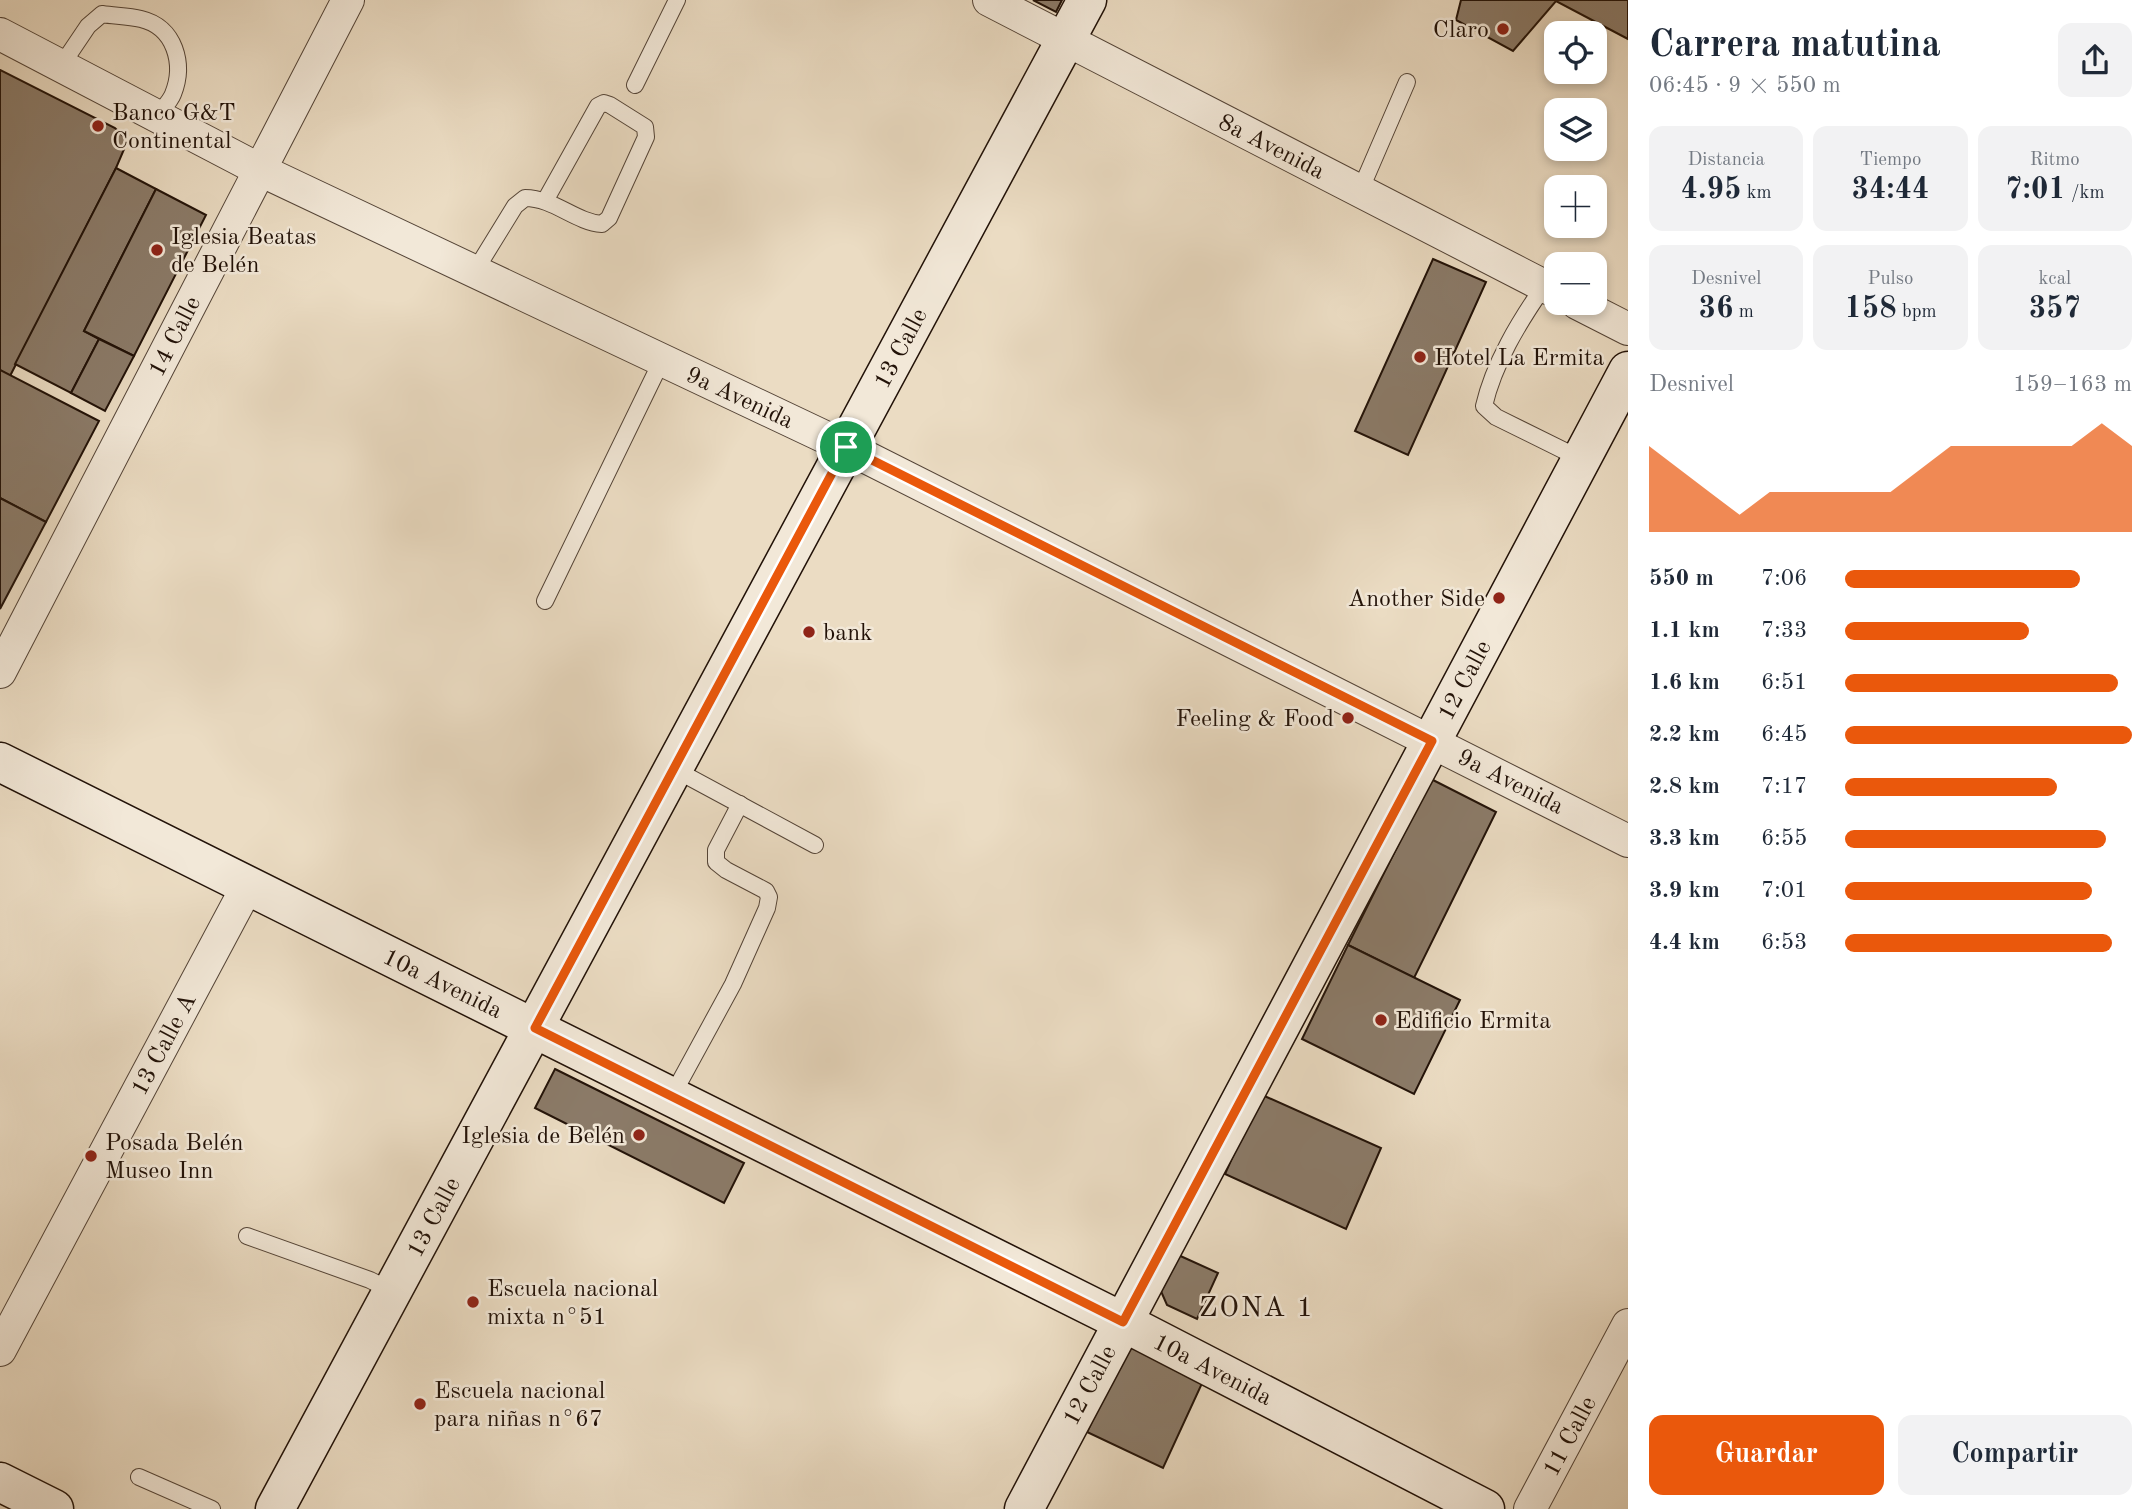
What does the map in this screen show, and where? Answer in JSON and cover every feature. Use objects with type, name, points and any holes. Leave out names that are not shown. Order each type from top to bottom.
[{"type":"street","name":"14 Calle","points":[[0,672],[348,0]]},
{"type":"street","name":"8a Avenida","points":[[989,0],[1544,286]]},
{"type":"street","name":"13 Calle","points":[[275,1509],[1087,0]]},
{"type":"street","name":"9a Avenida","points":[[0,34],[260,170],[846,447],[1628,841]]},
{"type":"street","points":[[1601,315],[1628,329]]},
{"type":"street","name":"12 Calle","points":[[1024,1509],[1628,371]]},
{"type":"street","name":"10a Avenida","points":[[0,762],[1123,1322],[1485,1509]]},
{"type":"street","name":"13 Calle A","points":[[0,1350],[247,887]]},
{"type":"street","name":"11 Calle","points":[[1530,1509],[1628,1325]]},
{"type":"street","points":[[0,1482],[54,1509]]},
{"type":"lane","points":[[635,85],[677,0]]},
{"type":"lane","points":[[61,66],[89,26],[102,14],[142,19],[155,24],[168,35],[178,53],[178,77],[172,97],[157,116]]},
{"type":"lane","points":[[1360,191],[1407,82]]},
{"type":"lane","points":[[475,271],[515,206],[525,198],[545,201],[592,223],[603,224],[609,218],[646,137],[645,127],[610,105],[604,103],[598,106],[545,201]]},
{"type":"lane","points":[[1544,296],[1514,334],[1488,391],[1484,407],[1496,417],[1581,459]]},
{"type":"lane","points":[[545,601],[662,360]]},
{"type":"lane","points":[[674,769],[815,845]]},
{"type":"lane","points":[[671,1097],[733,984],[767,908],[769,897],[766,891],[716,862],[716,850],[740,803]]},
{"type":"lane","points":[[247,1236],[370,1280],[393,1292]]},
{"type":"lane","points":[[139,1478],[212,1509]]},
{"type":"building","points":[[1033,0],[1062,0],[1056,12]]},
{"type":"building","name":"Claro","points":[[1461,0],[1628,0],[1628,39],[1607,28],[1607,21],[1594,21],[1556,1],[1513,51],[1456,20]]},
{"type":"building","points":[[0,70],[115,128],[126,139],[116,168],[10,376],[0,370]]},
{"type":"building","points":[[116,168],[156,189],[84,331],[99,339],[71,393],[15,364]]},
{"type":"building","name":"Iglesia Beatas de Belén","points":[[156,189],[206,215],[134,356],[84,331]]},
{"type":"building","name":"Hotel La Ermita","points":[[1433,259],[1486,282],[1408,455],[1355,431]]},
{"type":"building","points":[[99,339],[134,356],[105,411],[71,393]]},
{"type":"building","points":[[0,370],[99,421],[46,522],[0,498]]},
{"type":"building","points":[[0,498],[46,522],[0,609]]},
{"type":"building","points":[[1431,779],[1496,812],[1414,978],[1348,945]]},
{"type":"building","name":"Edificio Ermita","points":[[1348,945],[1460,1000],[1414,1094],[1302,1039]]},
{"type":"building","name":"Iglesia de Belén","points":[[555,1069],[744,1163],[724,1203],[535,1108]]},
{"type":"building","points":[[1260,1094],[1381,1148],[1346,1229],[1225,1174]]},
{"type":"building","points":[[1176,1254],[1218,1273],[1197,1319],[1167,1305],[1160,1289]]},
{"type":"building","points":[[1129,1343],[1204,1379],[1163,1468],[1087,1432]]},
{"type":"place","name":"Claro","points":[[1503,29]]},
{"type":"place","name":"Banco G&T Continental","points":[[98,126]]},
{"type":"place","name":"Iglesia Beatas de Belén","points":[[157,250]]},
{"type":"place","name":"Hotel La Ermita","points":[[1420,357]]},
{"type":"place","name":"Another Side","points":[[1499,598]]},
{"type":"place","name":"bank","points":[[809,632]]},
{"type":"place","name":"Feeling & Food","points":[[1348,718]]},
{"type":"place","name":"Edificio Ermita","points":[[1381,1020]]},
{"type":"place","name":"Iglesia de Belén","points":[[639,1135]]},
{"type":"place","name":"Posada Belén Museo Inn","points":[[91,1156]]},
{"type":"place","name":"Escuela nacional mixta n°51","points":[[473,1302]]},
{"type":"place","name":"Escuela nacional para niñas n°67","points":[[420,1404]]},
{"type":"district","name":"ZONA 1","points":[[1257,1306]]},
{"type":"route","points":[[846,447],[1432,741],[1123,1322],[535,1028],[846,447]]}]
